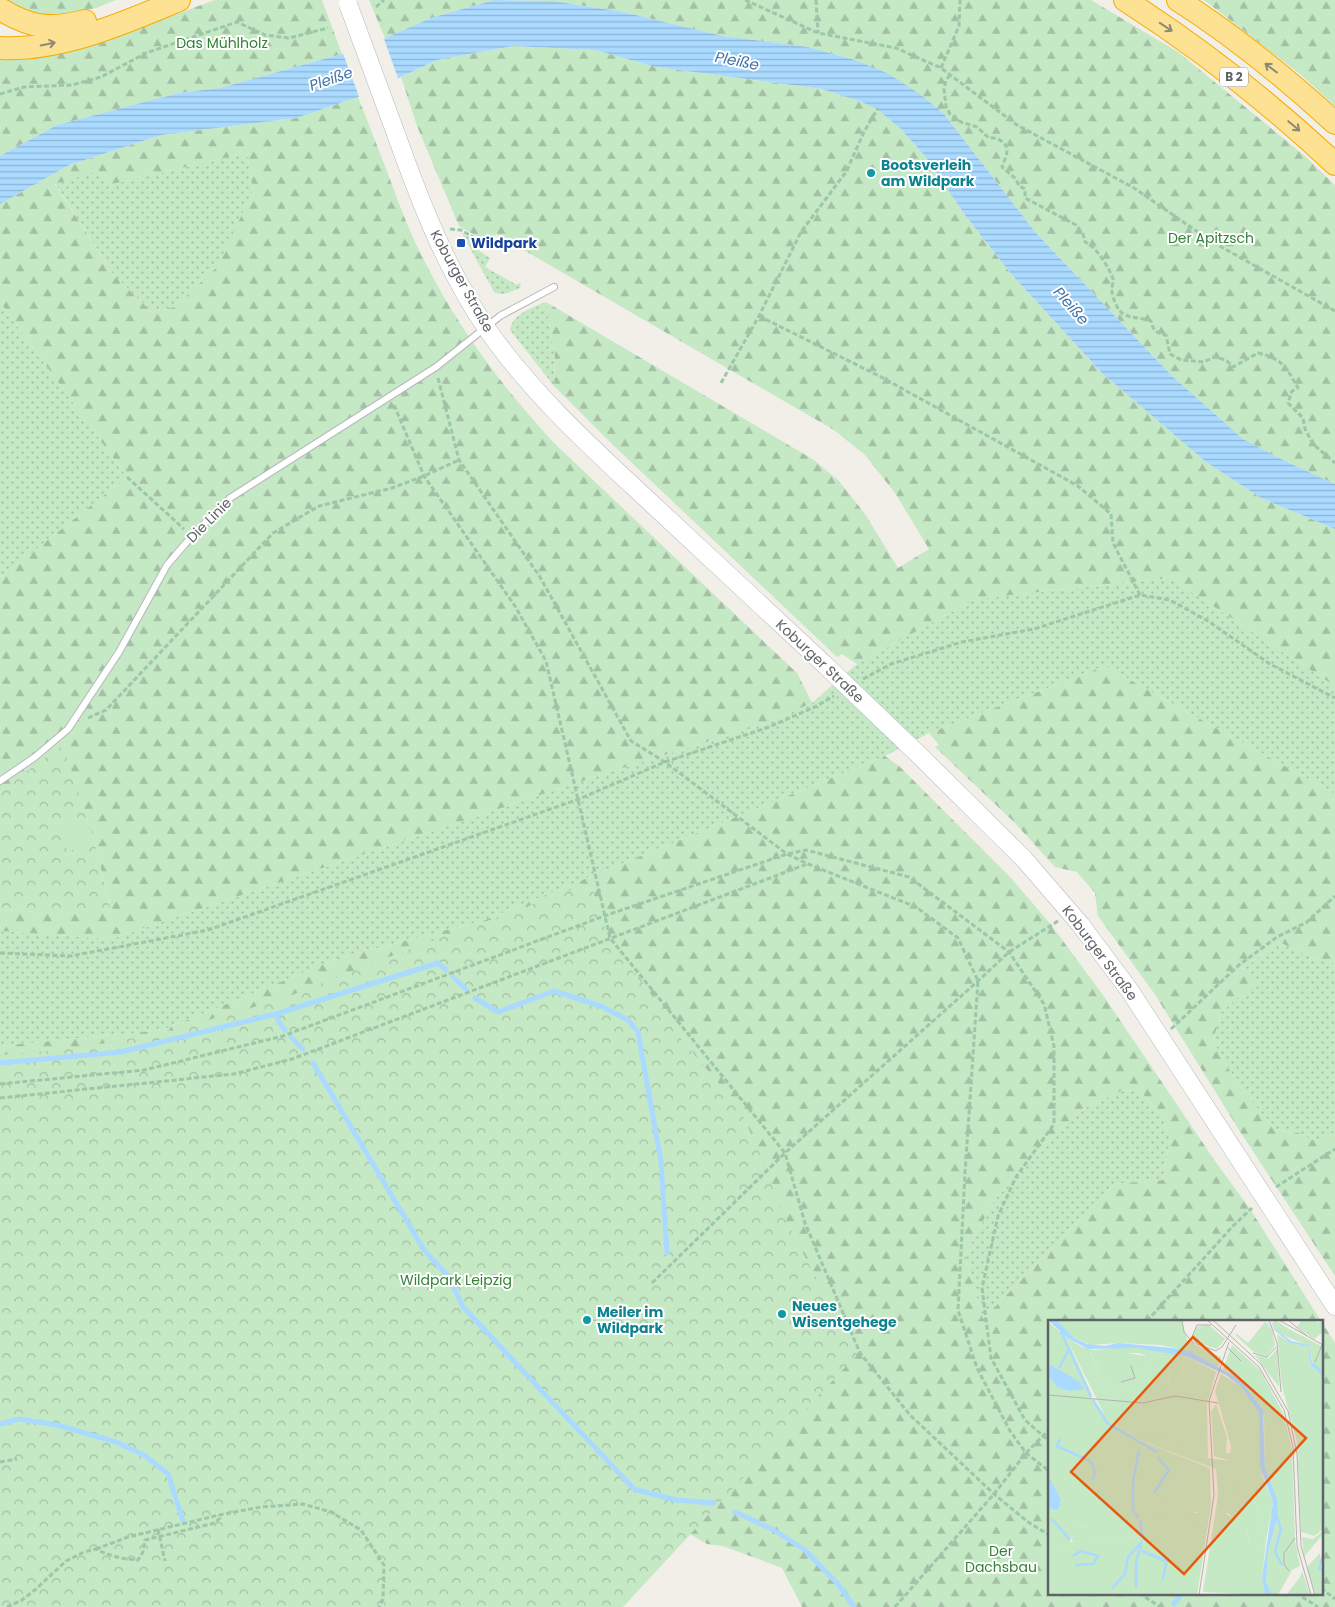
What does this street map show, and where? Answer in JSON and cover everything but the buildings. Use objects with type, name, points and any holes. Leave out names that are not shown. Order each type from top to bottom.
[{"type":"highway","points":[[0,9],[18,19],[39,26],[64,26],[91,20],[142,0]]},
{"type":"highway","points":[[0,48],[13,49],[39,46],[66,40],[115,26],[179,0]]},
{"type":"highway","name":"B 2","points":[[1125,0],[1215,62],[1277,112],[1335,164]]},
{"type":"highway","name":"B 2","points":[[1178,0],[1206,18],[1296,87],[1335,122]]},
{"type":"main road","name":"Koburger Straße","points":[[347,2],[432,228],[457,278],[486,328],[506,355],[553,408],[600,456],[824,664],[994,828],[1044,880],[1117,973],[1335,1306]]},
{"type":"lane","name":"Die Linie","points":[[0,781],[35,757],[68,729],[119,652],[167,565],[192,536],[230,498],[436,367],[500,316],[554,287]]},
{"type":"path","points":[[376,7],[384,0]]},
{"type":"path","points":[[744,0],[818,33],[896,48],[941,68],[1017,125],[1134,188],[1211,241],[1335,311]]},
{"type":"path","points":[[816,0],[818,33]]},
{"type":"path","points":[[941,68],[959,26],[960,0]]},
{"type":"path","points":[[0,94],[24,87],[72,85],[101,77],[146,53],[237,22],[265,35],[289,38],[328,28]]},
{"type":"path","points":[[950,75],[946,80],[944,89],[946,106],[950,114],[961,122],[977,127],[989,138],[995,137],[999,139],[1007,150],[1002,167],[1016,179],[1019,186],[1025,189],[1025,198],[1076,225],[1086,242],[1091,244],[1100,257],[1114,280],[1112,291],[1120,312],[1128,316],[1145,318],[1150,321],[1152,329],[1158,334],[1166,335],[1170,354],[1181,360],[1204,362],[1214,357],[1226,360],[1233,367],[1258,353],[1282,362],[1298,388],[1292,391],[1288,402],[1303,418],[1305,429],[1313,444],[1335,463]]},
{"type":"path","points":[[721,383],[759,316],[801,232],[846,172],[864,132],[878,108]]},
{"type":"path","points":[[432,228],[461,230],[483,243],[484,248]]},
{"type":"path","points":[[759,316],[883,378],[1078,486],[1111,514],[1113,543],[1140,595]]},
{"type":"path","points":[[436,367],[459,460],[540,577],[631,741],[665,762],[787,854],[916,907],[958,938],[978,981],[958,1310],[977,1368],[1010,1431],[1026,1453],[1048,1470]]},
{"type":"path","points":[[390,396],[424,476],[515,606],[546,661],[610,938],[785,1153],[805,1222],[860,1353],[910,1415],[994,1494],[1028,1522],[1048,1534]]},
{"type":"path","points":[[68,729],[106,710],[273,533],[318,506],[392,488],[459,460]]},
{"type":"path","points":[[127,477],[192,536]]},
{"type":"path","points":[[857,683],[891,664],[962,642],[1034,629],[1140,595],[1170,600],[1208,621],[1270,664],[1335,698]]},
{"type":"path","points":[[0,953],[71,956],[208,930],[578,799],[665,762],[769,728],[814,707],[840,692]]},
{"type":"path","points":[[0,1084],[144,1070],[283,1036],[604,916],[787,854],[806,850],[909,877],[1008,952],[1044,1004],[1054,1046],[1054,1124],[1016,1177],[998,1216],[982,1288],[992,1358],[1025,1420],[1048,1440]]},
{"type":"path","points":[[0,1098],[234,1074],[292,1059],[808,864]]},
{"type":"path","points":[[1160,1037],[1239,965],[1277,937],[1307,922],[1335,896]]},
{"type":"path","points":[[652,1284],[785,1153],[1008,952],[1052,926],[1070,911]]},
{"type":"path","points":[[1278,1186],[1335,1149]]},
{"type":"path","points":[[1148,1320],[1250,1209]]},
{"type":"path","points":[[895,1607],[994,1494],[1026,1453],[1048,1431]]},
{"type":"path","points":[[0,1462],[16,1459]]},
{"type":"path","points":[[7,1607],[22,1600],[66,1561],[84,1552],[146,1532],[219,1515],[261,1507],[303,1504],[331,1512],[361,1530],[384,1565],[383,1599],[379,1607]]},
{"type":"path","points":[[96,1549],[112,1556],[138,1560],[143,1552],[145,1540],[215,1523],[220,1518],[219,1515]]},
{"type":"path","points":[[158,1530],[165,1560]]},
{"type":"path","points":[[1322,1589],[1335,1599]]},
{"type":"path","points":[[1140,1594],[1160,1607]]},
{"type":"path","points":[[1298,1594],[1318,1607]]},
{"type":"green space","points":[[3,0],[116,0],[73,14],[49,15],[29,14]]},
{"type":"green space","name":"Das Mühlholz","points":[[215,0],[322,0],[342,54],[220,88],[179,93],[57,125],[0,156],[0,57],[88,46]]},
{"type":"green space","points":[[369,0],[494,0],[431,18],[385,38]]},
{"type":"green space","name":"Der Apitzsch","points":[[507,0],[1091,0],[1178,52],[1306,157],[1335,185],[1335,484],[1243,439],[1171,375],[1036,233],[944,114],[855,60],[808,47],[723,36],[623,12],[553,1]]},
{"type":"green space","points":[[1204,0],[1335,0],[1335,106],[1300,74]]},
{"type":"green space","points":[[513,46],[595,50],[656,67],[822,89],[862,102],[878,110],[901,129],[925,156],[965,215],[1013,276],[1102,373],[1206,462],[1261,498],[1335,529],[1335,686],[1170,578],[975,599],[857,664],[842,654],[837,657],[612,444],[554,386],[555,358],[546,302],[814,460],[839,481],[865,514],[898,568],[929,549],[895,493],[865,455],[834,430],[496,234],[490,244],[459,226],[417,126],[401,77],[437,60]]},
{"type":"green space","points":[[358,97],[405,219],[424,261],[456,317],[492,369],[555,444],[797,673],[812,703],[767,723],[591,778],[111,939],[0,931],[0,911],[18,910],[44,913],[111,911],[94,840],[63,746],[0,791],[0,578],[127,477],[0,302],[0,204],[69,165],[161,135],[296,118]],"holes":[[[247,153],[253,191],[217,267],[175,307],[152,312],[113,274],[55,184],[98,171],[112,184]]]},
{"type":"green space","points":[[247,153],[253,191],[218,267],[175,307],[152,312],[113,274],[55,183],[98,171],[112,184]]},
{"type":"green space","points":[[462,233],[482,245],[479,251],[490,258],[485,267],[517,285],[521,284],[520,288],[504,294],[494,292]]},
{"type":"green space","points":[[0,302],[127,477],[0,578]]},
{"type":"green space","points":[[546,302],[555,358],[554,386],[510,330],[519,315]]},
{"type":"green space","points":[[1170,578],[1335,686],[1335,794],[1105,666],[929,733],[885,756],[485,920],[339,958],[163,1030],[0,1046],[0,931],[111,939],[591,778],[767,723],[812,703],[857,664],[975,599]]},
{"type":"green space","points":[[1105,666],[1335,794],[1335,963],[1316,959],[1279,942],[1244,968],[1257,982],[1221,1012],[1213,1041],[1236,1082],[1274,1129],[1299,1133],[1317,1142],[1335,1132],[1335,1276],[1241,1133],[1154,993],[1098,916],[1095,893],[1077,872],[1055,867],[1014,822],[935,747],[939,745],[929,733]]},
{"type":"green space","points":[[63,745],[94,840],[111,912],[44,913],[18,910],[0,911],[0,791]]},
{"type":"green space","name":"Der Dachsbau","points":[[885,756],[899,766],[1012,879],[1052,926],[1105,998],[1215,1161],[1250,1209],[1320,1320],[1048,1320],[1048,1594],[1322,1594],[1322,1323],[1335,1343],[1335,1607],[802,1607],[782,1568],[723,1546],[707,1544],[690,1534],[676,1500],[0,1126],[0,1046],[163,1030],[339,958],[485,920]],"holes":[[[1125,1089],[1141,1092],[1162,1116],[1170,1140],[1163,1180],[1115,1184],[983,1319],[965,1254],[995,1199],[1059,1129],[1087,1107]]]},
{"type":"green space","points":[[85,822],[89,847],[67,851],[63,825]]},
{"type":"green space","name":"Wildpark Leipzig","points":[[591,883],[599,914],[612,945],[657,1002],[668,1023],[740,1109],[764,1163],[780,1209],[824,1293],[861,1350],[623,1607],[0,1607],[0,1055],[77,1048],[158,1034],[279,1000],[394,955]]},
{"type":"green space","points":[[1279,942],[1316,959],[1335,963],[1335,1132],[1317,1143],[1299,1133],[1274,1129],[1236,1082],[1213,1041],[1221,1012],[1256,982],[1244,968]]},
{"type":"green space","points":[[1125,1089],[1141,1092],[1162,1116],[1170,1140],[1163,1180],[1115,1184],[983,1319],[965,1254],[995,1199],[1059,1129],[1087,1107]]},
{"type":"water","name":"Pleiße","points":[[494,0],[553,1],[623,12],[723,36],[808,47],[855,60],[889,74],[921,95],[944,114],[1036,233],[1171,375],[1243,439],[1335,484],[1335,529],[1261,498],[1206,462],[1102,373],[1013,276],[965,215],[925,156],[901,129],[878,110],[862,102],[822,89],[656,67],[595,50],[513,46],[437,60],[358,97],[296,118],[161,135],[69,165],[0,204],[0,156],[57,125],[179,93],[220,88],[342,54],[431,18]]},
{"type":"pier","points":[[383,36],[399,81],[360,99],[342,51]]},
{"type":"waterway","points":[[0,1063],[121,1052],[276,1014],[438,963],[446,970]]},
{"type":"waterway","points":[[453,977],[466,989]]},
{"type":"waterway","points":[[475,998],[498,1012],[554,991],[601,1006],[628,1020],[638,1032],[661,1162],[667,1253]]},
{"type":"waterway","points":[[276,1014],[285,1030]]},
{"type":"waterway","points":[[291,1037],[303,1049]]},
{"type":"waterway","points":[[313,1063],[424,1250],[449,1277],[463,1307],[634,1489],[676,1500],[714,1503]]},
{"type":"waterway","points":[[0,1424],[19,1419],[57,1425],[116,1442],[144,1455],[168,1474],[183,1521]]},
{"type":"waterway","points":[[735,1512],[772,1529],[805,1550],[838,1584],[854,1607]]},
{"type":"waterway","points":[[1174,1604],[1181,1594]]},
{"type":"place","name":"Bootsverleih am Wildpark","points":[[871,173]]},
{"type":"place","name":"Wildpark","points":[[461,243]]},
{"type":"place","name":"Neues Wisentgehege","points":[[782,1314]]},
{"type":"place","name":"Meiler im Wildpark","points":[[587,1320]]}]
